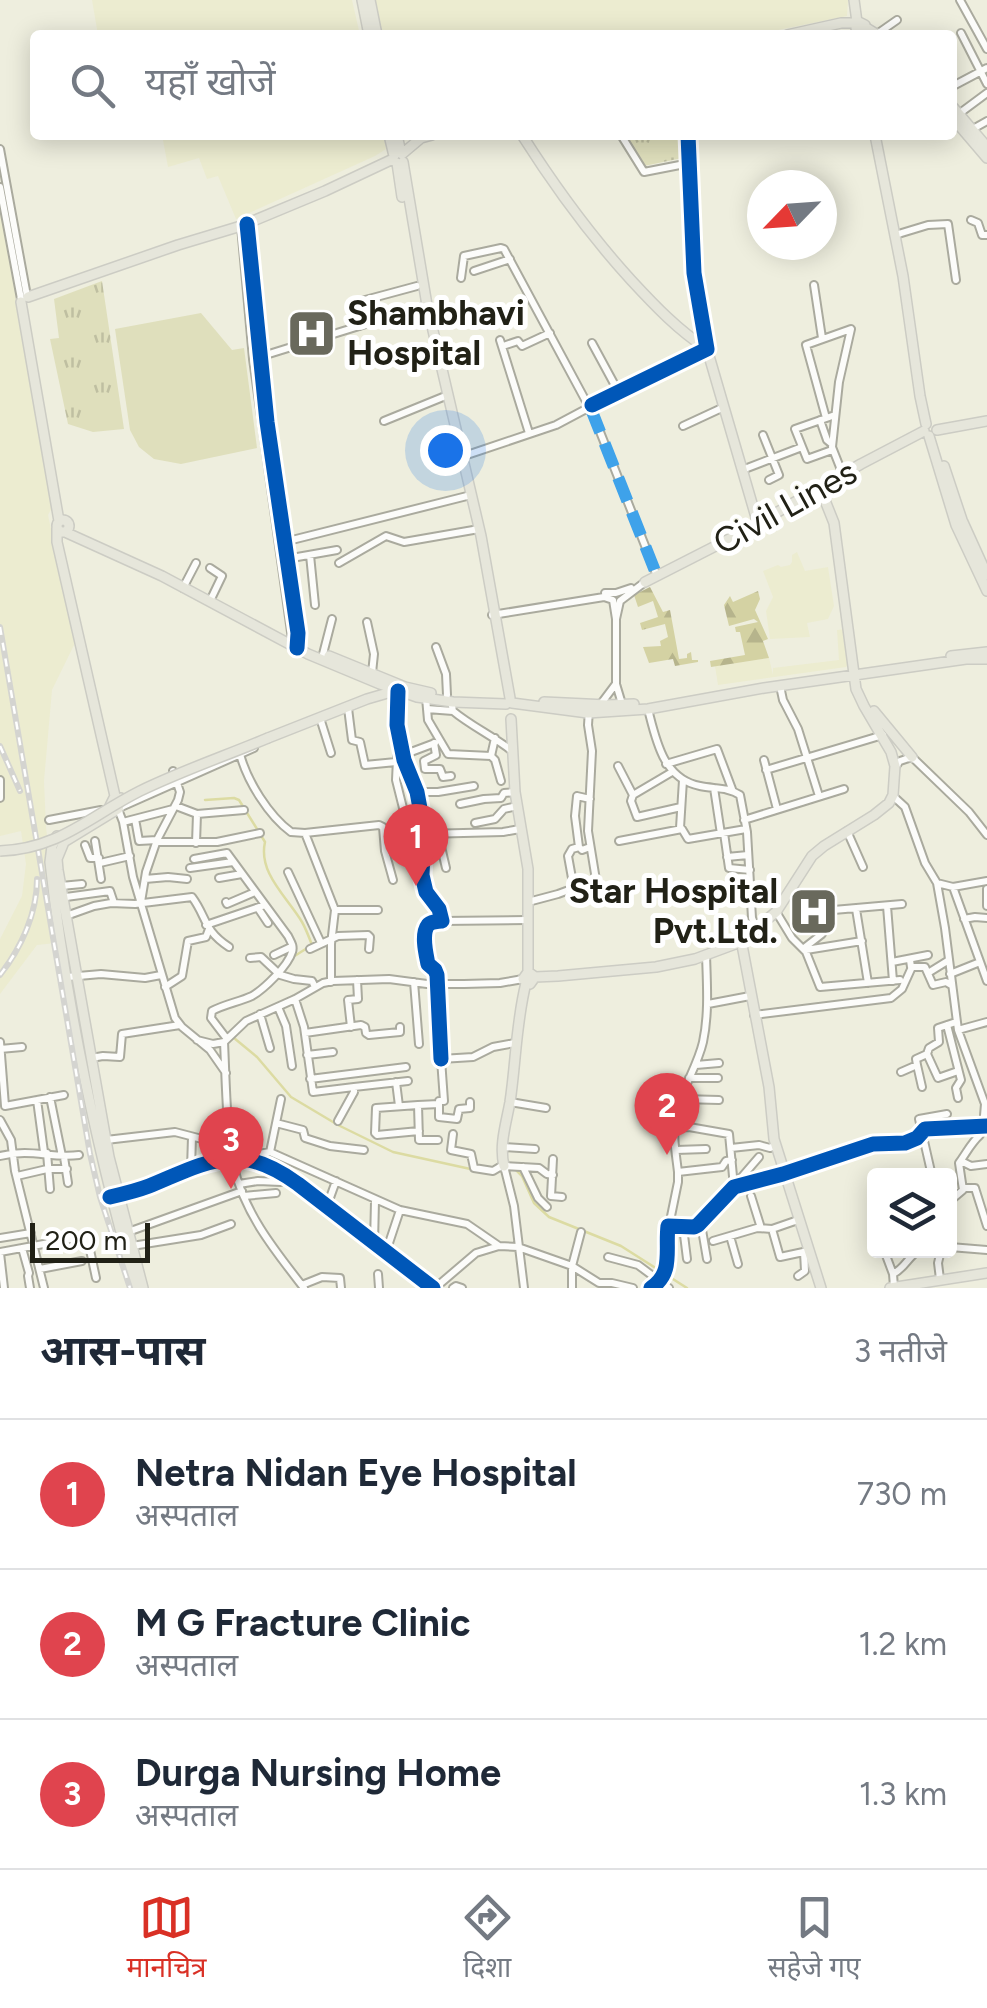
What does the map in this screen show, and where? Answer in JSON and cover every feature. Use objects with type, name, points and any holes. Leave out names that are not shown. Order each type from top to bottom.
[{"type":"main road","points":[[366,0],[368,30]]},
{"type":"main road","points":[[366,0],[375,30]]},
{"type":"main road","points":[[815,30],[837,26],[864,30],[858,0]]},
{"type":"main road","points":[[957,117],[984,145],[987,158]]},
{"type":"main road","points":[[391,140],[399,158],[443,397],[470,495],[509,701],[515,792],[528,869],[528,978],[515,1044],[502,1146],[504,1166]]},
{"type":"main road","points":[[398,140],[417,286],[460,457]]},
{"type":"main road","points":[[136,1288],[97,1140],[57,859],[64,842],[119,805],[63,526],[26,300],[162,250],[244,227],[399,158],[428,140]]},
{"type":"main road","points":[[525,140],[595,240],[682,332],[707,348],[758,524]]},
{"type":"main road","points":[[878,140],[931,429],[956,525],[987,591]]},
{"type":"main road","name":"Civil Lines","points":[[645,582],[931,429],[987,421]]},
{"type":"main road","points":[[931,429],[962,520],[987,575]]},
{"type":"main road","points":[[822,487],[834,523],[857,672],[868,702],[912,757]]},
{"type":"main road","points":[[63,526],[294,644],[426,704],[509,701],[648,708],[709,694]]},
{"type":"main road","points":[[63,526],[57,542],[115,796],[105,809],[61,834],[52,846],[52,874],[93,1058],[114,1196],[144,1288]]},
{"type":"main road","points":[[294,644],[372,673],[382,681]]},
{"type":"main road","points":[[593,707],[987,655]]},
{"type":"main road","points":[[757,930],[776,912],[812,856],[892,806],[892,752],[856,688],[857,672]]},
{"type":"main road","points":[[366,700],[375,694],[382,681]]},
{"type":"main road","points":[[0,851],[35,847],[63,836],[137,792],[366,700],[400,689],[425,692],[450,702]]},
{"type":"main road","points":[[528,978],[680,964],[742,942],[778,915],[814,859],[848,832]]},
{"type":"main road","points":[[742,942],[776,1145],[806,1251],[821,1288]]},
{"type":"main road","points":[[896,1287],[987,1272]]},
{"type":"street","points":[[960,0],[987,49]]},
{"type":"street","points":[[864,30],[896,20]]},
{"type":"street","points":[[978,33],[987,29]]},
{"type":"street","points":[[960,33],[984,70],[987,84]]},
{"type":"street","points":[[957,84],[984,70]]},
{"type":"street","points":[[957,112],[987,92]]},
{"type":"street","points":[[969,131],[987,120]]},
{"type":"street","points":[[624,140],[644,172],[690,163]]},
{"type":"street","points":[[460,457],[564,422],[707,348],[694,273],[688,140]]},
{"type":"street","points":[[0,149],[26,300]]},
{"type":"street","points":[[0,187],[26,300]]},
{"type":"street","points":[[972,220],[978,222],[982,235],[987,235]]},
{"type":"street","points":[[897,234],[948,224],[956,280]]},
{"type":"street","points":[[244,227],[256,358],[294,644]]},
{"type":"street","points":[[461,278],[462,260],[466,256],[502,248],[510,259],[590,407],[657,576]]},
{"type":"street","points":[[474,271],[510,259]]},
{"type":"street","points":[[814,285],[822,338]]},
{"type":"street","points":[[360,326],[354,302],[417,286]]},
{"type":"street","points":[[256,358],[424,306]]},
{"type":"street","points":[[832,447],[839,382],[852,328],[806,346],[827,440],[842,475]]},
{"type":"street","points":[[529,433],[501,342],[518,341],[522,346],[550,333]]},
{"type":"street","points":[[592,343],[618,391]]},
{"type":"street","points":[[384,421],[443,397]]},
{"type":"street","points":[[682,426],[724,406]]},
{"type":"street","points":[[832,447],[809,459],[795,428],[836,415]]},
{"type":"street","points":[[764,435],[780,476],[768,480]]},
{"type":"street","points":[[742,470],[802,447]]},
{"type":"street","points":[[281,543],[470,495]]},
{"type":"street","points":[[339,562],[386,536],[404,542],[476,529]]},
{"type":"street","points":[[281,543],[294,644]]},
{"type":"street","points":[[286,559],[337,550]]},
{"type":"street","points":[[310,555],[316,605]]},
{"type":"street","points":[[184,586],[196,563]]},
{"type":"street","points":[[210,568],[222,576],[210,600]]},
{"type":"street","points":[[492,613],[617,598],[645,582]]},
{"type":"street","points":[[617,598],[616,684],[622,704]]},
{"type":"street","points":[[323,654],[332,619]]},
{"type":"street","points":[[367,622],[374,654],[372,673]]},
{"type":"street","points":[[436,648],[446,674],[450,702],[512,751]]},
{"type":"street","points":[[528,902],[596,880],[588,831],[593,707],[616,684]]},
{"type":"street","points":[[776,684],[798,729],[819,796]]},
{"type":"street","points":[[400,689],[397,787],[410,836]]},
{"type":"street","points":[[426,704],[437,742],[448,754],[491,756],[501,782]]},
{"type":"street","points":[[348,708],[352,740],[360,742],[365,764],[396,762]]},
{"type":"street","points":[[648,708],[656,739],[672,772],[695,785],[732,790],[740,795],[752,918],[757,930]]},
{"type":"street","points":[[320,718],[331,753]]},
{"type":"street","points":[[271,734],[273,740],[119,805],[173,771],[271,734]]},
{"type":"street","points":[[766,770],[883,735]]},
{"type":"street","points":[[399,736],[406,770],[417,792],[424,834],[422,876],[442,920]]},
{"type":"street","points":[[491,756],[494,738]]},
{"type":"street","points":[[403,755],[437,742]]},
{"type":"street","points":[[437,742],[436,755],[424,761],[425,770],[441,770],[444,777],[451,776]]},
{"type":"street","points":[[666,764],[717,749],[732,790]]},
{"type":"street","points":[[240,754],[261,800],[288,830],[305,833],[383,827],[393,880]]},
{"type":"street","points":[[894,769],[900,761],[912,757],[987,835]]},
{"type":"street","points":[[764,760],[777,809]]},
{"type":"street","points":[[618,766],[632,794],[637,816],[681,806]]},
{"type":"street","points":[[140,903],[156,841],[180,792],[173,771]]},
{"type":"street","points":[[632,794],[672,772]]},
{"type":"street","points":[[0,780],[0,798]]},
{"type":"street","points":[[680,829],[683,780]]},
{"type":"street","points":[[397,787],[413,782]]},
{"type":"street","points":[[417,792],[474,786]]},
{"type":"street","points":[[714,788],[728,868],[750,870]]},
{"type":"street","points":[[744,820],[844,789]]},
{"type":"street","points":[[460,804],[515,792]]},
{"type":"street","points":[[579,847],[575,802],[577,796],[590,798]]},
{"type":"street","points":[[894,798],[905,807],[936,883],[946,928],[957,1026],[985,1104],[984,1127],[959,1165],[963,1188]]},
{"type":"street","points":[[119,805],[133,878],[175,1018],[210,1050],[226,1073]]},
{"type":"street","points":[[476,823],[497,818],[504,808],[517,806]]},
{"type":"street","points":[[124,822],[175,808],[197,814],[244,810]]},
{"type":"street","points":[[49,820],[105,809]]},
{"type":"street","points":[[196,843],[197,814]]},
{"type":"street","points":[[134,819],[140,841],[218,842],[260,833]]},
{"type":"street","points":[[384,839],[520,829]]},
{"type":"street","points":[[619,841],[680,829],[688,839],[746,829]]},
{"type":"street","points":[[848,832],[864,867]]},
{"type":"street","points":[[305,833],[335,910],[331,982]]},
{"type":"street","points":[[438,834],[446,868]]},
{"type":"street","points":[[95,841],[101,879]]},
{"type":"street","points":[[218,842],[256,892],[268,924]]},
{"type":"street","points":[[84,845],[90,858],[130,856]]},
{"type":"street","points":[[574,888],[568,856],[572,849],[590,847]]},
{"type":"street","points":[[194,859],[227,853]]},
{"type":"street","points":[[727,857],[748,855]]},
{"type":"street","points":[[190,868],[233,862]]},
{"type":"street","points":[[288,872],[320,942]]},
{"type":"street","points":[[219,878],[242,874]]},
{"type":"street","points":[[145,879],[187,879]]},
{"type":"street","points":[[936,883],[952,887],[987,880]]},
{"type":"street","points":[[60,886],[82,884]]},
{"type":"street","points":[[952,887],[987,981]]},
{"type":"street","points":[[987,889],[987,906]]},
{"type":"street","points":[[66,898],[108,891],[114,903]]},
{"type":"street","points":[[226,902],[256,892]]},
{"type":"street","points":[[65,916],[114,903],[192,897],[207,927],[229,947]]},
{"type":"street","points":[[804,949],[822,934],[822,912],[902,904]]},
{"type":"street","points":[[778,915],[804,949],[820,987],[897,981],[887,906]]},
{"type":"street","points":[[207,927],[261,907]]},
{"type":"street","points":[[261,907],[288,936],[292,952],[259,992],[212,1011],[211,1018],[228,1038],[226,1073],[231,1140],[242,1190],[269,1242],[303,1286],[322,1276],[340,1278],[341,1288]]},
{"type":"street","points":[[856,909],[868,983]]},
{"type":"street","points":[[335,910],[378,910]]},
{"type":"street","points":[[964,919],[987,918]]},
{"type":"street","points":[[418,1130],[376,1134],[376,1108],[444,1101],[436,970],[428,964],[426,934],[430,924],[442,920],[526,920]]},
{"type":"street","points":[[165,987],[182,976],[188,941],[206,937],[207,927]]},
{"type":"street","points":[[310,948],[332,938],[369,935],[369,949]]},
{"type":"street","points":[[804,949],[862,940]]},
{"type":"street","points":[[274,955],[292,946]]},
{"type":"street","points":[[77,952],[75,977],[161,975]]},
{"type":"street","points":[[754,1015],[891,998],[902,989],[911,964],[928,955]]},
{"type":"street","points":[[669,1288],[663,1277],[667,1229],[678,1182],[674,1128],[701,1048],[708,1004],[706,956]]},
{"type":"street","points":[[250,958],[261,957],[277,973],[312,981],[315,987]]},
{"type":"street","points":[[928,974],[948,960]]},
{"type":"street","points":[[892,962],[925,967],[934,985],[952,984]]},
{"type":"street","points":[[950,974],[983,966]]},
{"type":"street","points":[[197,1040],[213,1044],[228,1038],[260,1014],[331,982],[389,979],[437,984],[500,983],[528,978]]},
{"type":"street","points":[[351,1028],[348,1000],[358,999],[357,980]]},
{"type":"street","points":[[414,982],[420,1044]]},
{"type":"street","points":[[708,1004],[750,996]]},
{"type":"street","points":[[295,999],[306,1033],[313,1092],[408,1081]]},
{"type":"street","points":[[278,1006],[286,1026],[292,1066]]},
{"type":"street","points":[[260,1014],[270,1048]]},
{"type":"street","points":[[958,1072],[938,1078],[927,1054],[939,1042],[938,1028],[987,1022]]},
{"type":"street","points":[[93,1058],[121,1056],[122,1034],[180,1025]]},
{"type":"street","points":[[306,1033],[364,1026],[369,1035],[400,1032],[400,1027]]},
{"type":"street","points":[[947,1026],[961,1080],[956,1088],[958,1098]]},
{"type":"street","points":[[442,1059],[473,1056],[493,1047],[515,1044]]},
{"type":"street","points":[[22,1047],[0,1045],[2,1106],[64,1094]]},
{"type":"street","points":[[307,1055],[333,1052]]},
{"type":"street","points":[[922,1087],[916,1059],[927,1054]]},
{"type":"street","points":[[695,1064],[719,1063]]},
{"type":"street","points":[[901,1072],[917,1066]]},
{"type":"street","points":[[310,1079],[406,1068]]},
{"type":"street","points":[[338,1121],[356,1087],[357,1073]]},
{"type":"street","points":[[690,1078],[718,1078]]},
{"type":"street","points":[[396,1082],[399,1106]]},
{"type":"street","points":[[50,1098],[68,1183]]},
{"type":"street","points":[[270,1152],[281,1099]]},
{"type":"street","points":[[681,1099],[718,1100]]},
{"type":"street","points":[[37,1100],[50,1189]]},
{"type":"street","points":[[439,1104],[439,1117],[457,1118],[458,1109],[470,1108],[470,1102]]},
{"type":"street","points":[[510,1102],[546,1108]]},
{"type":"street","points":[[418,1105],[420,1140],[438,1140]]},
{"type":"street","points":[[930,1168],[920,1117],[948,1114]]},
{"type":"street","points":[[0,1120],[12,1153],[44,1288]]},
{"type":"street","points":[[276,1123],[303,1130],[305,1138],[330,1146],[364,1150]]},
{"type":"street","points":[[674,1128],[689,1126],[728,1134],[734,1187]]},
{"type":"street","points":[[734,1187],[873,1144],[905,1142],[934,1128],[984,1127]]},
{"type":"street","points":[[106,1140],[175,1132],[214,1141],[231,1140]]},
{"type":"street","points":[[454,1134],[451,1150],[471,1154],[473,1168],[539,1168],[553,1174]]},
{"type":"street","points":[[191,1169],[192,1137]]},
{"type":"street","points":[[731,1148],[776,1145]]},
{"type":"street","points":[[502,1146],[535,1149]]},
{"type":"street","points":[[676,1150],[706,1149]]},
{"type":"street","points":[[114,1196],[146,1188],[191,1169],[270,1152],[400,1210],[467,1224],[499,1246]]},
{"type":"street","points":[[0,1156],[79,1155]]},
{"type":"street","points":[[669,1226],[694,1227],[759,1157]]},
{"type":"street","points":[[235,1159],[264,1165],[288,1176],[434,1288],[476,1253],[499,1246],[518,1247],[572,1266],[597,1285],[612,1283],[633,1288]]},
{"type":"street","points":[[553,1159],[551,1196],[562,1197]]},
{"type":"street","points":[[678,1172],[722,1167],[732,1160]]},
{"type":"street","points":[[961,1161],[971,1166],[987,1164]]},
{"type":"street","points":[[504,1166],[512,1192],[524,1288]]},
{"type":"street","points":[[523,1168],[547,1207]]},
{"type":"street","points":[[16,1176],[47,1169],[67,1170]]},
{"type":"street","points":[[128,1232],[242,1190],[256,1181],[282,1182],[288,1176]]},
{"type":"street","points":[[327,1206],[336,1181]]},
{"type":"street","points":[[957,1194],[963,1188],[975,1188],[987,1226]]},
{"type":"street","points":[[242,1190],[276,1193]]},
{"type":"street","points":[[751,1196],[761,1228]]},
{"type":"street","points":[[374,1243],[375,1200]]},
{"type":"street","points":[[386,1252],[400,1210]]},
{"type":"street","points":[[713,1241],[798,1220]]},
{"type":"street","points":[[700,1222],[707,1258]]},
{"type":"street","points":[[132,1246],[201,1235],[231,1224]]},
{"type":"street","points":[[683,1227],[687,1259]]},
{"type":"street","points":[[772,1229],[780,1257],[806,1251],[805,1271],[798,1276]]},
{"type":"street","points":[[0,1238],[31,1232]]},
{"type":"street","points":[[572,1288],[572,1266],[581,1232]]},
{"type":"street","points":[[4,1288],[0,1252],[87,1236],[96,1278]]},
{"type":"street","points":[[730,1236],[738,1264]]},
{"type":"street","points":[[22,1248],[30,1288]]},
{"type":"street","points":[[957,1248],[987,1250]]},
{"type":"street","points":[[608,1258],[630,1262],[663,1277]]},
{"type":"street","points":[[887,1258],[896,1287]]},
{"type":"street","points":[[893,1274],[908,1258]]},
{"type":"street","points":[[40,1269],[82,1261]]},
{"type":"street","points":[[378,1274],[379,1288]]},
{"type":"street","points":[[651,1288],[663,1277]]},
{"type":"street","points":[[452,1288],[462,1288]]},
{"type":"shaded area","points":[[92,0],[352,0],[359,30],[97,30]]},
{"type":"shaded area","points":[[371,0],[848,0],[847,16],[778,30],[377,30]]},
{"type":"shaded area","points":[[163,140],[384,140],[386,149],[236,219],[218,176],[207,179],[199,158],[168,167]]},
{"type":"shaded area","points":[[0,212],[54,504],[48,515],[75,643],[52,690],[44,781],[52,881],[64,942],[37,945],[0,994],[0,939],[22,896],[26,864],[21,831],[0,836]]},
{"type":"shaded area","points":[[797,552],[805,571],[828,567],[834,606],[828,619],[807,623],[810,637],[770,639],[766,611],[773,597],[763,571],[790,565]]},
{"type":"shaded area","points":[[845,629],[850,663],[846,667],[718,685],[715,666],[769,658],[773,675],[773,668],[839,660],[837,630]]},
{"type":"green space","points":[[629,140],[685,140],[687,157],[644,166]]},
{"type":"green space","points":[[102,281],[124,429],[93,432],[68,424],[50,339],[59,338],[54,299]]},
{"type":"green space","points":[[201,313],[232,350],[244,348],[257,448],[181,464],[154,459],[139,447],[130,430],[115,329]]},
{"type":"green space","points":[[650,587],[663,612],[670,610],[679,659],[687,658],[691,652],[692,660],[698,662],[675,666],[673,659],[649,663],[643,647],[661,646],[660,641],[668,637],[665,624],[642,630],[640,623],[658,617],[653,601],[638,607],[634,595]]},
{"type":"green space","points":[[758,591],[760,599],[755,610],[768,639],[763,641],[769,658],[711,667],[710,661],[745,655],[740,632],[735,627],[758,622],[754,619],[729,626],[724,605],[730,596],[733,602]]},
{"type":"waterway","points":[[205,800],[239,800],[265,842],[270,874],[302,922],[312,945],[293,957]]},
{"type":"waterway","points":[[234,1038],[257,1057],[291,1097],[338,1125],[393,1152],[475,1170]]},
{"type":"waterway","points":[[516,1170],[534,1203],[549,1217],[621,1246],[687,1288]]},
{"type":"railway","points":[[0,627],[90,1154],[130,1288]]},
{"type":"railway","points":[[0,746],[20,791]]},
{"type":"railway","points":[[0,975],[26,930],[37,879]]},
{"type":"marked path","points":[[591,409],[657,576]]},
{"type":"cycle path","points":[[592,405],[707,349],[694,273],[688,140]]},
{"type":"cycle path","points":[[247,224],[267,422],[297,648]]},
{"type":"cycle path","points":[[398,691],[397,725],[424,830],[422,875],[426,892],[439,909],[442,921],[428,925],[424,939],[428,964],[437,975],[441,1059]]},
{"type":"cycle path","points":[[651,1288],[666,1268],[668,1226],[698,1225],[734,1187],[873,1144],[905,1143],[925,1129],[987,1126]]},
{"type":"cycle path","points":[[110,1197],[210,1162],[241,1159],[259,1163],[298,1184],[433,1288]]},
{"type":"place","name":"Shambhavi Hospital","points":[[312,333]]},
{"type":"place","name":"Netra Nidan Eye Hospital","points":[[416,886]]},
{"type":"place","name":"Star Hospital Pvt.Ltd.","points":[[813,911]]},
{"type":"place","name":"M G Fracture Clinic","points":[[667,1155]]},
{"type":"place","name":"Durga Nursing Home","points":[[231,1189]]}]
